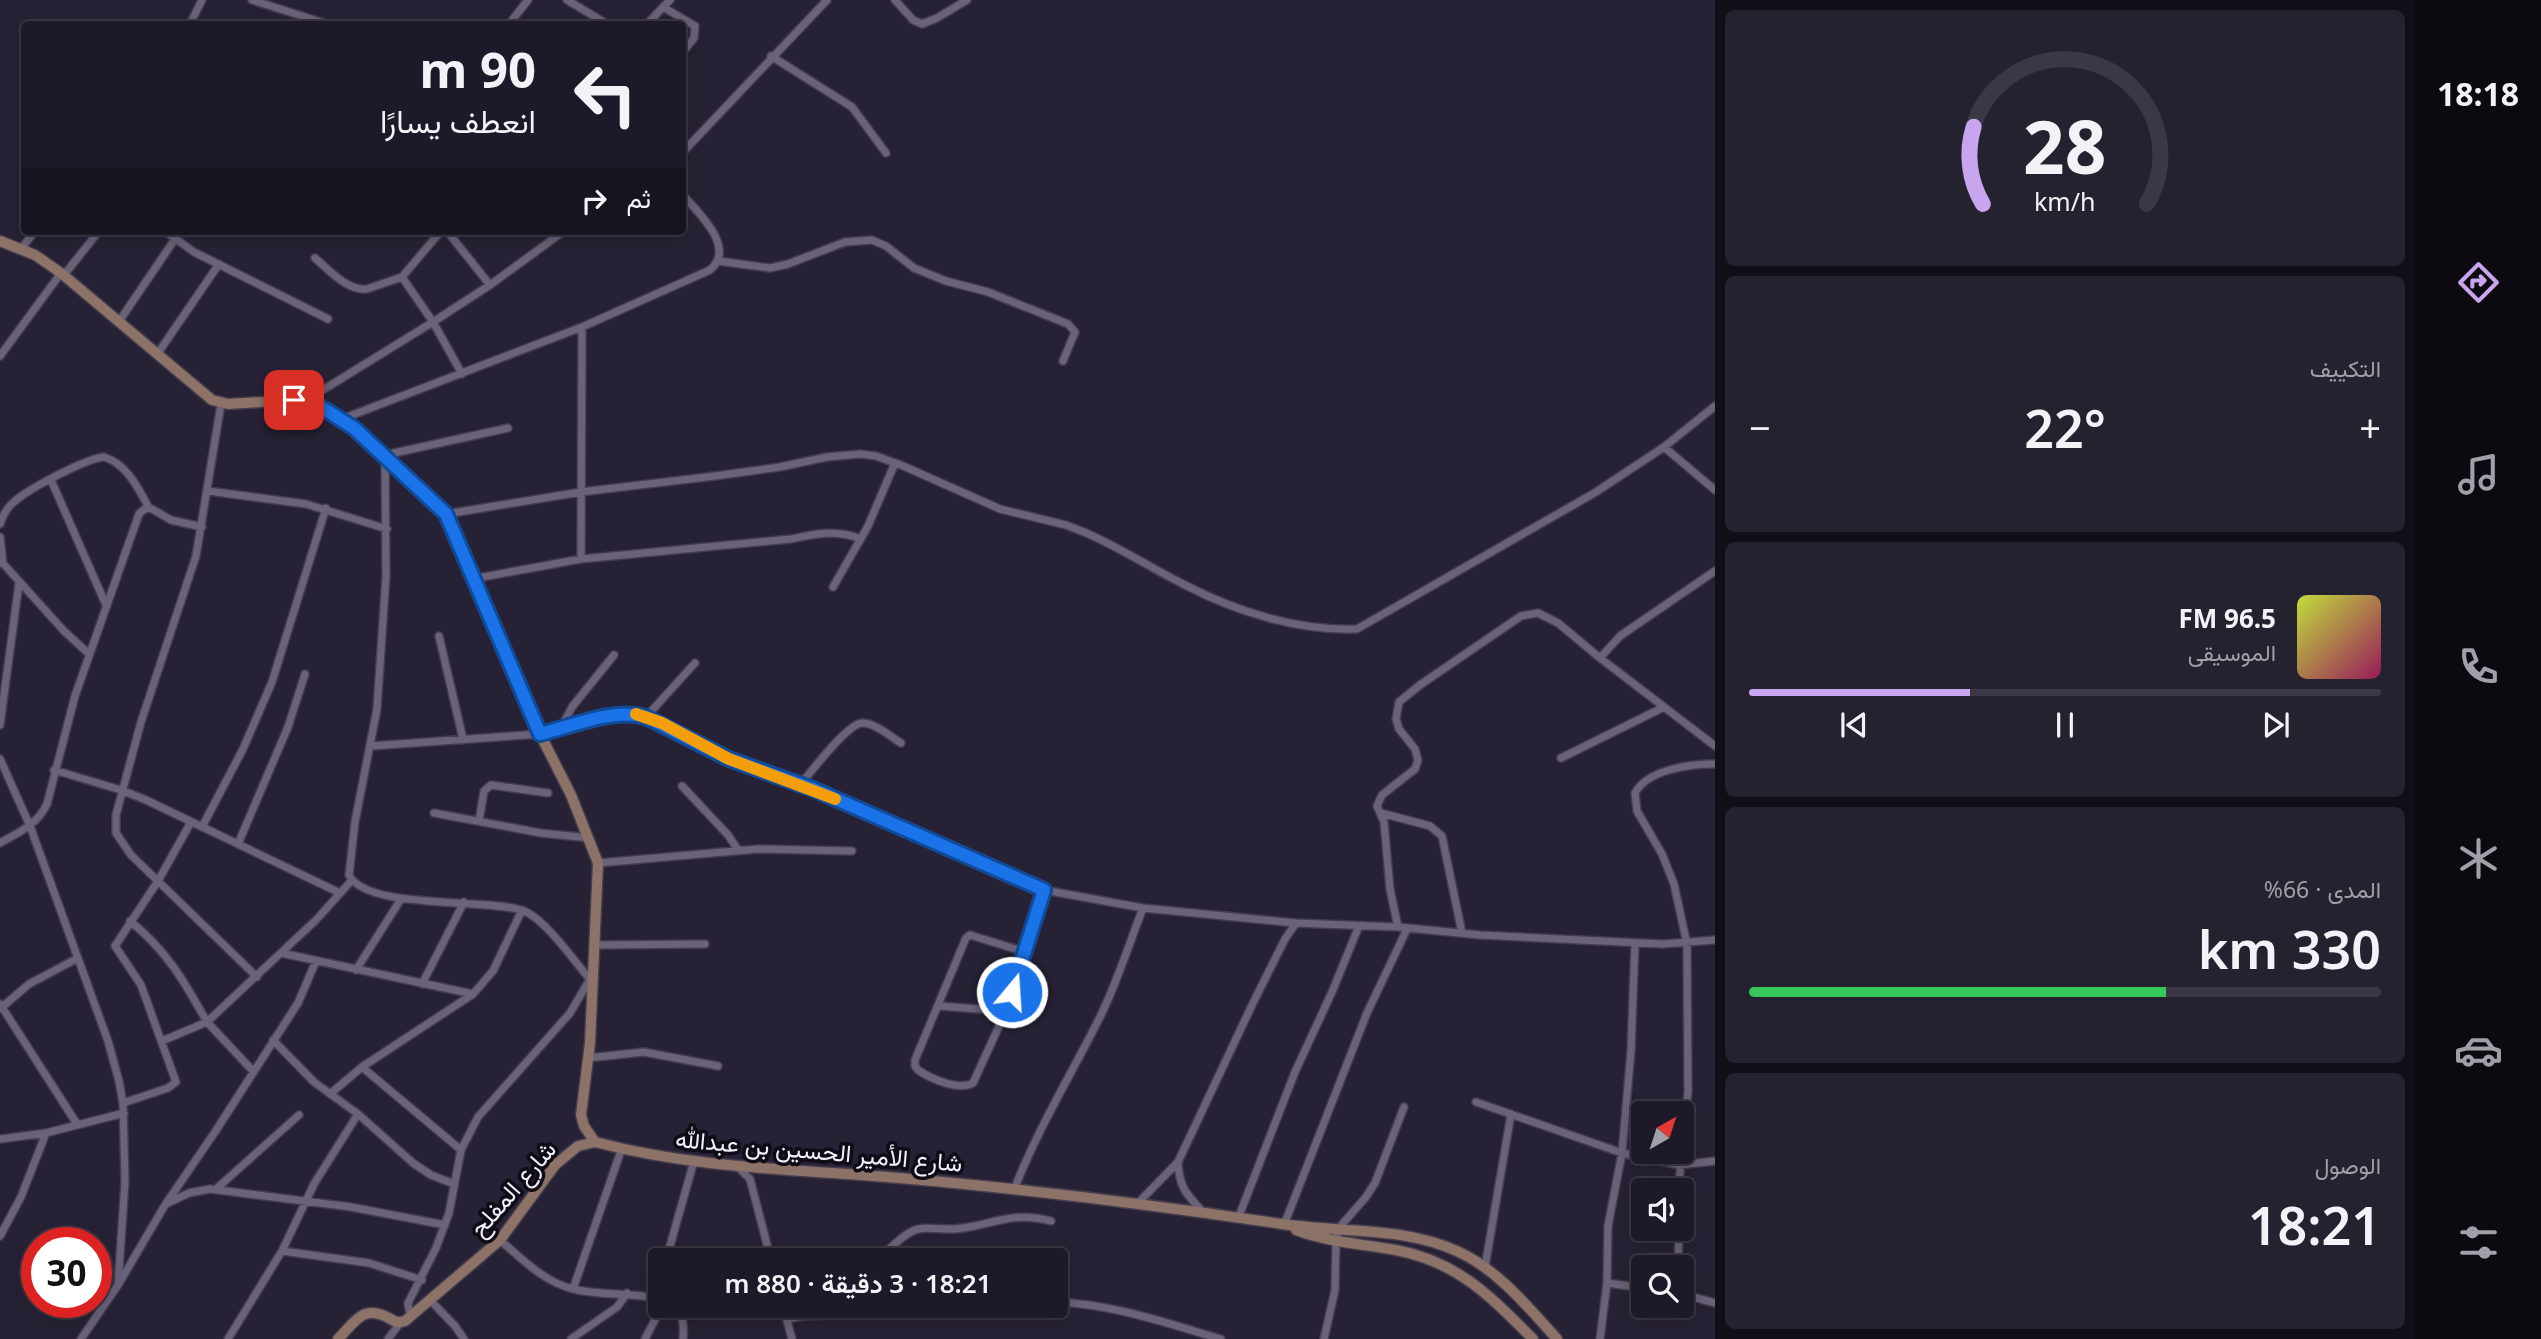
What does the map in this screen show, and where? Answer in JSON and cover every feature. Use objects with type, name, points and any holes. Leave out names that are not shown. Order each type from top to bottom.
[{"type":"street","points":[[192,21],[202,0]]},
{"type":"street","points":[[252,0],[318,21]]},
{"type":"street","points":[[511,21],[528,0]]},
{"type":"street","points":[[567,0],[602,21]]},
{"type":"street","points":[[650,21],[670,0]]},
{"type":"street","points":[[686,149],[827,0]]},
{"type":"street","points":[[895,0],[913,20],[922,24],[937,19],[967,0]]},
{"type":"street","points":[[663,7],[695,26],[694,38],[686,48]]},
{"type":"street","points":[[771,57],[852,107],[886,153]]},
{"type":"street","points":[[342,419],[582,327],[710,270],[718,261],[718,240],[686,199]]},
{"type":"street","points":[[21,249],[32,235]]},
{"type":"street","points":[[0,356],[62,274],[96,235]]},
{"type":"street","points":[[170,235],[219,264],[328,319]]},
{"type":"street","points":[[315,258],[355,289],[367,289],[402,277],[438,235]]},
{"type":"street","points":[[450,235],[490,285]]},
{"type":"street","points":[[305,401],[490,285],[559,235]]},
{"type":"street","points":[[120,320],[175,239]]},
{"type":"street","points":[[718,261],[770,268],[788,264],[845,242],[872,240],[886,246],[914,268],[947,281],[988,292],[1068,324],[1075,332],[1063,361]]},
{"type":"street","points":[[0,241],[21,249],[62,274],[158,352],[198,391],[221,404],[281,399],[305,401],[342,419],[385,455],[446,514],[472,579],[598,863],[588,1058],[581,1115],[584,1126],[595,1142]]},
{"type":"street","points":[[158,352],[219,264]]},
{"type":"street","points":[[402,277],[433,322],[462,374]]},
{"type":"street","points":[[581,559],[582,327]]},
{"type":"street","points":[[221,404],[208,491],[191,575],[141,722],[121,790],[115,822],[118,839],[131,855],[257,977]]},
{"type":"street","points":[[446,514],[582,492],[780,467],[842,455],[876,456],[1000,509],[1084,532],[1187,586],[1230,604],[1279,620],[1335,629],[1357,629],[1596,492],[1664,447],[1715,406]]},
{"type":"street","points":[[385,455],[508,428]]},
{"type":"street","points":[[1664,447],[1715,491]]},
{"type":"street","points":[[385,455],[387,529],[384,623],[377,709],[361,785],[349,869],[352,880],[379,894],[401,899],[464,902],[522,910],[544,927],[592,981]]},
{"type":"street","points":[[0,524],[13,502],[95,458],[113,460],[128,475],[149,508],[171,520],[201,527]]},
{"type":"street","points":[[833,587],[861,539],[895,463]]},
{"type":"street","points":[[51,480],[106,606]]},
{"type":"street","points":[[208,491],[326,508],[387,529]]},
{"type":"street","points":[[0,843],[38,820],[47,804],[54,770],[89,654],[137,517],[144,509],[149,508]]},
{"type":"street","points":[[202,827],[243,749],[272,682],[326,508]]},
{"type":"street","points":[[472,579],[581,559],[791,539],[823,533],[845,534],[861,539]]},
{"type":"street","points":[[0,537],[1,563],[89,654]]},
{"type":"street","points":[[1600,658],[1620,636],[1715,571]]},
{"type":"street","points":[[0,725],[19,583]]},
{"type":"street","points":[[1398,927],[1390,889],[1381,813],[1377,806],[1379,799],[1415,769],[1418,760],[1415,749],[1399,729],[1396,711],[1399,702],[1521,616],[1546,616],[1558,623],[1715,746]]},
{"type":"street","points":[[439,636],[463,738]]},
{"type":"street","points":[[561,728],[572,707],[614,655]]},
{"type":"street","points":[[646,717],[695,663]]},
{"type":"street","points":[[238,844],[288,727],[304,674]]},
{"type":"street","points":[[1561,758],[1664,707]]},
{"type":"street","points":[[371,746],[540,734],[617,715],[637,714],[729,759],[800,785],[1044,890],[1143,908],[1296,923],[1636,943],[1687,944],[1715,940]]},
{"type":"street","points":[[800,785],[849,729],[859,723],[868,724],[901,743]]},
{"type":"street","points":[[0,759],[30,826],[108,1041],[123,1103],[125,1182],[118,1286]]},
{"type":"street","points":[[1687,1101],[1687,944],[1674,884],[1662,854],[1637,811],[1635,793],[1643,783],[1671,769],[1715,764]]},
{"type":"street","points":[[54,770],[121,790],[341,894]]},
{"type":"street","points":[[479,821],[484,791],[491,785],[548,793]]},
{"type":"street","points":[[682,786],[738,849]]},
{"type":"street","points":[[434,813],[541,833],[589,838]]},
{"type":"street","points":[[1381,813],[1430,826],[1442,836],[1462,933]]},
{"type":"street","points":[[123,1103],[175,1083],[137,977],[115,946],[158,881],[191,822]]},
{"type":"street","points":[[598,863],[738,849],[852,851]]},
{"type":"street","points":[[162,1041],[207,1022],[257,977],[352,880]]},
{"type":"street","points":[[1025,952],[970,935],[962,943],[939,1006],[915,1060],[915,1066],[925,1074],[965,1087],[973,1083],[979,1075],[1006,1011],[1025,952],[1044,890]]},
{"type":"street","points":[[356,970],[401,899]]},
{"type":"street","points":[[422,984],[464,902]]},
{"type":"street","points":[[1014,1190],[1058,1094],[1100,1016],[1143,908]]},
{"type":"street","points":[[330,1094],[362,1067],[473,994],[502,956],[522,910]]},
{"type":"street","points":[[130,921],[168,957],[207,1022],[253,1071]]},
{"type":"street","points":[[1138,1203],[1178,1161],[1253,1003],[1285,939],[1296,923]]},
{"type":"street","points":[[1239,1216],[1296,1072],[1359,926]]},
{"type":"street","points":[[1284,1224],[1367,1013],[1407,929]]},
{"type":"street","points":[[1600,1339],[1607,1283],[1608,1226],[1622,1153],[1631,1051],[1636,943]]},
{"type":"street","points":[[595,945],[705,944]]},
{"type":"street","points":[[281,953],[473,994]]},
{"type":"street","points":[[77,1124],[1,1006],[29,984],[78,958]]},
{"type":"street","points":[[81,1339],[118,1286],[165,1205],[298,1003],[316,961]]},
{"type":"street","points":[[413,1314],[408,1303],[422,1280],[445,1225],[461,1150],[478,1117],[562,1022],[592,981]]},
{"type":"street","points":[[939,1006],[1006,1011]]},
{"type":"street","points":[[273,1040],[305,1073],[358,1114],[413,1163],[431,1175],[454,1184]]},
{"type":"street","points":[[588,1058],[644,1052],[718,1066]]},
{"type":"street","points":[[362,1067],[461,1150]]},
{"type":"street","points":[[1476,1102],[1622,1153],[1679,1165],[1715,1161]]},
{"type":"street","points":[[1324,1339],[1335,1290],[1338,1229],[1375,1183],[1404,1107]]},
{"type":"street","points":[[0,1139],[46,1133],[124,1113]]},
{"type":"street","points":[[228,1339],[282,1251],[306,1200],[358,1114]]},
{"type":"street","points":[[1485,1267],[1511,1114]]},
{"type":"street","points":[[216,1189],[299,1115]]},
{"type":"street","points":[[0,1236],[20,1198],[46,1133]]},
{"type":"street","name":"شارع الأمير الحسين بن عبدالله","points":[[595,1142],[739,1168],[880,1177],[1014,1190],[1416,1238],[1457,1251],[1485,1267],[1530,1309],[1557,1339]]},
{"type":"street","name":"شارع المفلح","points":[[400,1323],[500,1240],[555,1166],[578,1146],[595,1142]]},
{"type":"street","points":[[573,1289],[622,1148]]},
{"type":"street","points":[[669,1248],[694,1161]]},
{"type":"street","points":[[1178,1161],[1182,1187],[1203,1212]]},
{"type":"street","points":[[1679,1165],[1679,1178]]},
{"type":"street","points":[[739,1168],[750,1179],[768,1248]]},
{"type":"street","points":[[165,1205],[189,1193],[216,1189],[306,1200],[445,1225]]},
{"type":"street","points":[[891,1248],[916,1230],[957,1229],[1022,1216],[1051,1221]]},
{"type":"street","name":"شارع الأمير الحسين بن عبدالله","points":[[1284,1224],[1312,1236],[1397,1250],[1453,1268],[1492,1299],[1533,1339]]},
{"type":"street","points":[[500,1240],[556,1283],[573,1289],[648,1296]]},
{"type":"street","points":[[282,1251],[369,1263],[422,1280]]},
{"type":"street","points":[[1607,1283],[1631,1286]]},
{"type":"street","points":[[571,1339],[617,1307],[627,1293]]},
{"type":"street","points":[[1694,1297],[1715,1303]]},
{"type":"street","points":[[430,1300],[464,1339]]},
{"type":"street","points":[[1068,1304],[1128,1311],[1220,1339]]},
{"type":"street","points":[[338,1339],[370,1311],[400,1323],[387,1339]]},
{"type":"street","points":[[645,1339],[656,1318]]},
{"type":"street","points":[[682,1318],[683,1339]]},
{"type":"street","points":[[792,1318],[786,1319],[792,1339]]},
{"type":"slow traffic","points":[[636,714],[662,723],[729,759],[835,799]]},
{"type":"route","points":[[294,400],[321,407],[354,428],[446,514],[540,734],[617,715],[637,714],[662,723],[729,759],[813,789],[1044,890],[1012,992]]}]
